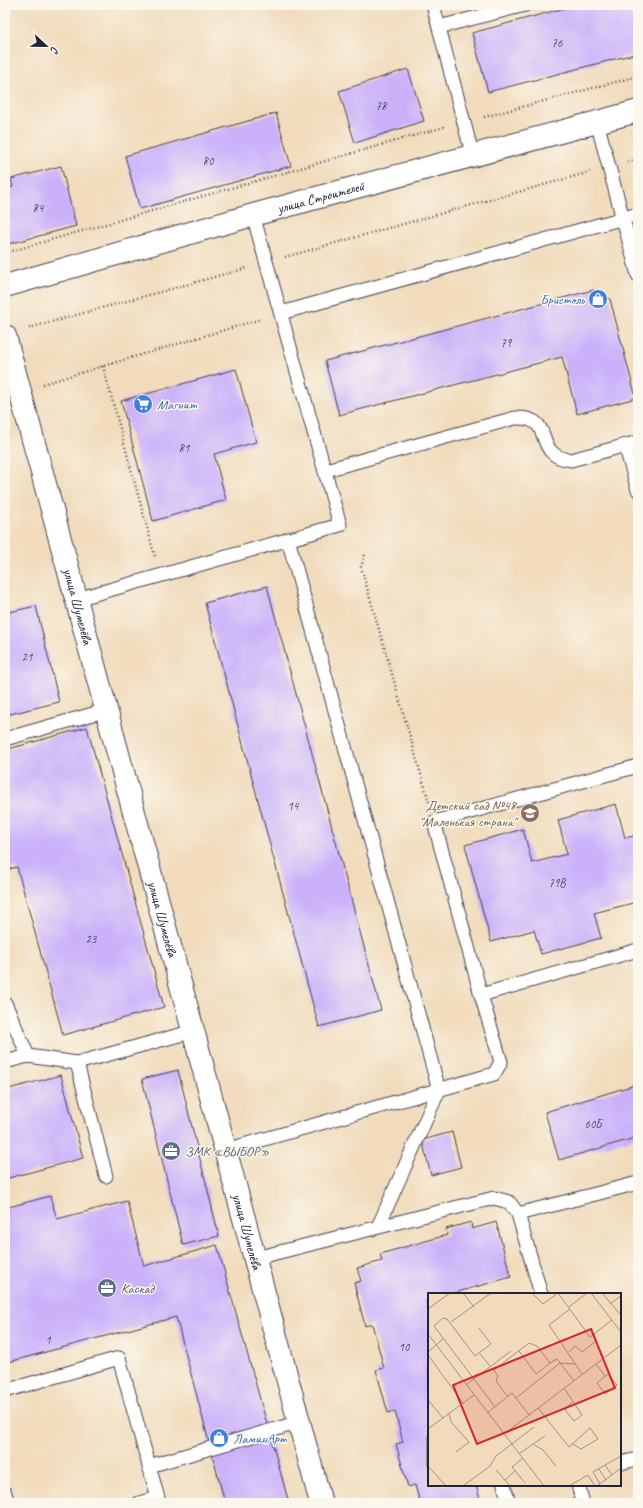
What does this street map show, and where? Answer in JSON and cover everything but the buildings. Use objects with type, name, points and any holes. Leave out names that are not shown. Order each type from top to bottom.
[{"type":"street","name":"улица Строителей","points":[[5,286],[253,215],[638,111]]},
{"type":"street","name":"улица Шумелёва","points":[[5,336],[256,1258],[321,1503]]},
{"type":"lane","points":[[433,5],[473,156]]},
{"type":"lane","points":[[439,27],[526,5]]},
{"type":"lane","points":[[597,122],[638,275]]},
{"type":"lane","points":[[281,313],[638,214]]},
{"type":"lane","points":[[76,599],[340,524],[253,215]]},
{"type":"lane","points":[[326,470],[515,418],[526,417],[534,420],[541,428],[547,447],[553,455],[561,459],[571,460],[632,443],[638,490]]},
{"type":"lane","points":[[288,539],[439,1090],[378,1227]]},
{"type":"lane","points":[[5,739],[107,710]]},
{"type":"lane","points":[[226,1150],[494,1074],[501,1062],[481,995],[434,822],[638,766]]},
{"type":"lane","points":[[481,995],[638,950]]},
{"type":"lane","points":[[5,1003],[28,1056]]},
{"type":"lane","points":[[5,1062],[28,1056],[77,1063],[194,1031]]},
{"type":"lane","points":[[77,1063],[106,1176]]},
{"type":"lane","points":[[518,1214],[638,1183]]},
{"type":"lane","points":[[256,1258],[494,1198],[509,1202],[518,1214],[541,1293]]},
{"type":"lane","points":[[5,1391],[119,1358],[158,1498],[139,1503]]},
{"type":"lane","points":[[149,1466],[300,1422]]},
{"type":"lane","points":[[621,1464],[638,1459]]},
{"type":"lane","points":[[504,1486],[509,1503]]},
{"type":"lane","points":[[578,1486],[583,1503]]},
{"type":"lane","points":[[5,1493],[8,1503]]},
{"type":"path","points":[[5,253],[464,122],[638,76]]},
{"type":"path","points":[[28,328],[638,159]]},
{"type":"path","points":[[20,391],[281,313]]},
{"type":"path","points":[[104,366],[160,575]]},
{"type":"path","points":[[365,555],[361,567],[434,822]]},
{"type":"place","name":"Бристоль","points":[[598,299]]},
{"type":"place","name":"Магнит","points":[[143,404]]},
{"type":"place","name":"Детский сад №48 \"Маленькая страна\"","points":[[530,813]]},
{"type":"place","name":"ЗМК «ВЫБОР»","points":[[171,1151]]},
{"type":"place","name":"Каскад","points":[[107,1288]]},
{"type":"place","name":"ЛаминАрт","points":[[219,1438]]}]
